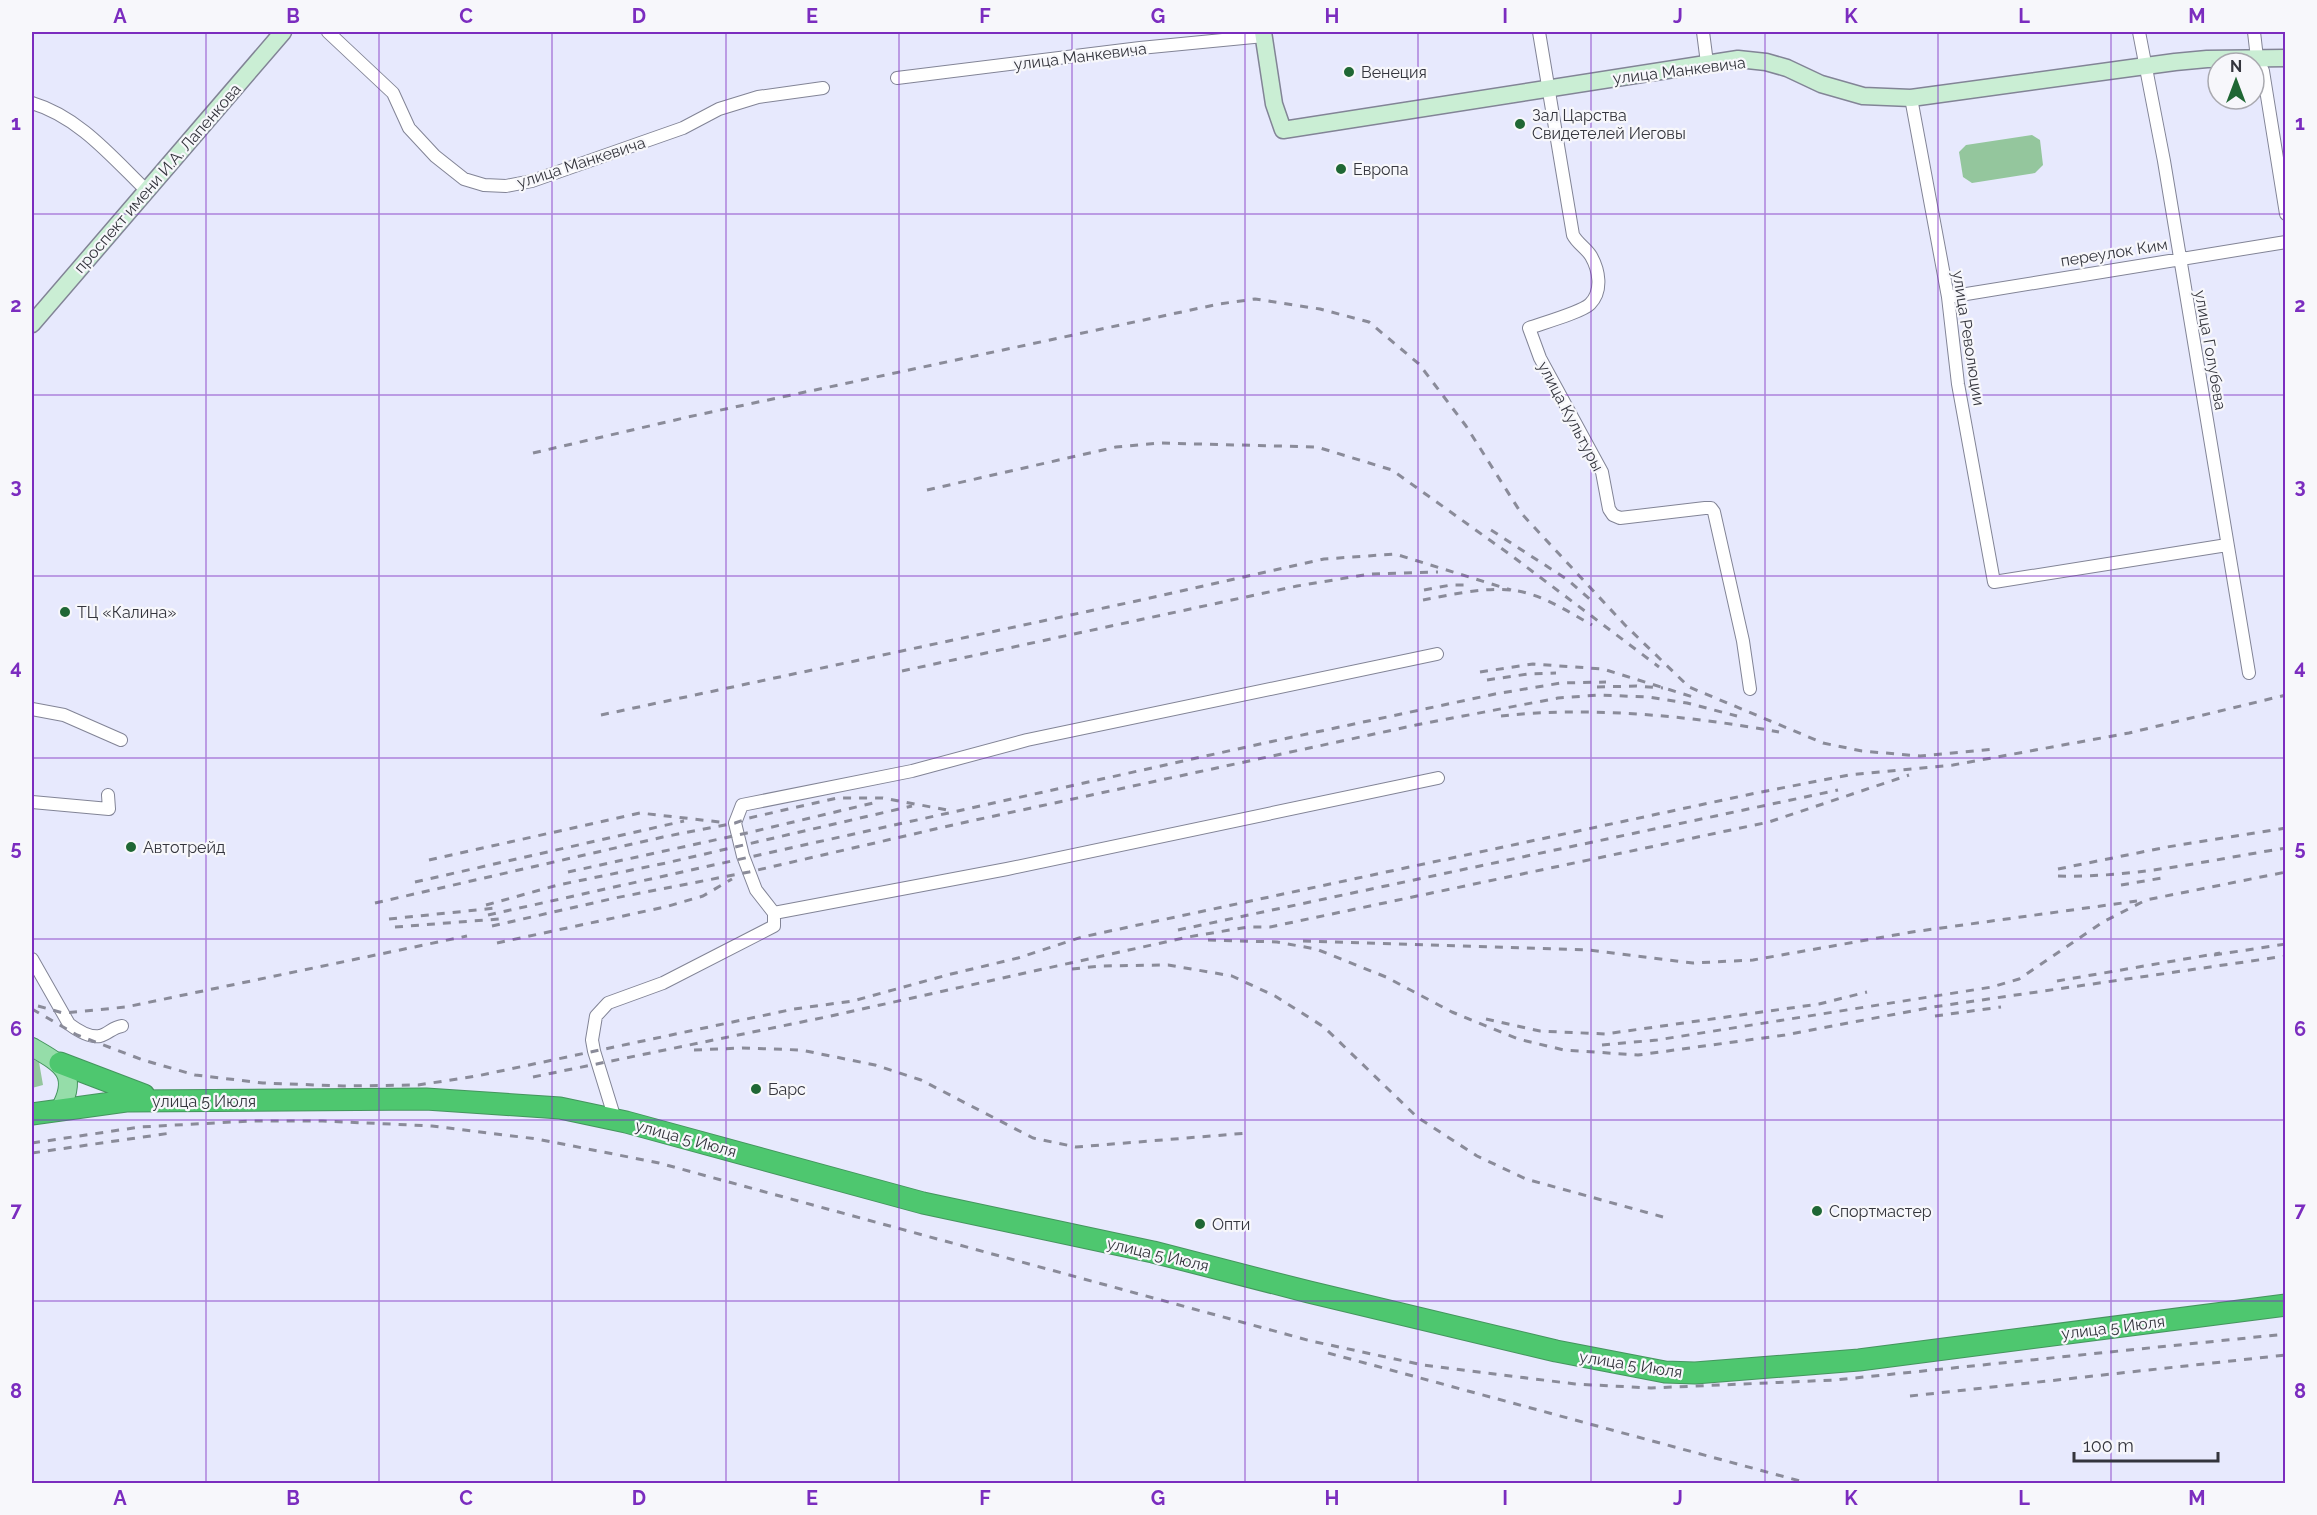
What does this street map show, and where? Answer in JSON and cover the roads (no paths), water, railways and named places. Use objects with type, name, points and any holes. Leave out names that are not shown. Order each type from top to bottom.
[{"type":"highway","points":[[60,1063],[116,1086],[165,1101]]},
{"type":"highway","name":"улица 5 Июля","points":[[32,1114],[109,1102],[165,1101],[426,1099],[560,1108],[615,1119],[923,1203],[1153,1252],[1556,1351],[1665,1372],[1695,1373],[1883,1357],[2286,1305]]},
{"type":"main road","points":[[32,1047],[60,1063],[65,1072],[66,1099],[60,1109]]},
{"type":"street","name":"проспект имени И.А. Лапенкова","points":[[32,324],[283,32]]},
{"type":"street","name":"улица Манкевича","points":[[328,32],[393,93],[408,128],[435,156],[464,179],[484,185],[506,186],[532,181],[683,128],[719,109],[758,97],[822,88]]},
{"type":"street","points":[[1539,32],[1548,88]]},
{"type":"street","points":[[1703,32],[1707,63]]},
{"type":"street","name":"улица Голубева","points":[[2139,32],[2164,161],[2249,674]]},
{"type":"street","points":[[2254,32],[2256,51]]},
{"type":"street","name":"улица Манкевича","points":[[897,78],[1264,34],[1274,104],[1283,130],[1738,59],[1766,62],[1787,68],[1821,84],[1863,96],[1911,98],[2206,59]]},
{"type":"street","name":"улица Манкевича","points":[[2266,58],[2286,58]]},
{"type":"street","name":"улица Культуры","points":[[1548,88],[1573,235],[1592,257],[1598,273],[1599,286],[1590,305],[1530,328],[1540,358],[1602,472],[1609,509],[1613,515],[1620,518],[1704,508],[1711,508],[1714,512],[1743,641],[1750,689]]},
{"type":"street","points":[[2266,90],[2286,214]]},
{"type":"street","name":"улица Революции","points":[[1911,98],[1948,297],[1959,388],[1994,582],[2227,545]]},
{"type":"street","points":[[32,103],[62,116],[90,136],[147,190]]},
{"type":"street","name":"переулок Ким","points":[[1948,297],[2286,242]]},
{"type":"street","points":[[615,1119],[594,1051],[592,1040],[596,1016],[608,1003],[663,983],[774,927],[774,913],[756,891],[743,856],[735,824],[742,805],[912,771],[1027,740],[1437,654]]},
{"type":"street","points":[[32,710],[64,715],[121,740]]},
{"type":"street","points":[[774,913],[1007,869],[1438,778]]},
{"type":"street","points":[[32,802],[109,809],[108,795]]},
{"type":"street","points":[[32,959],[69,1024],[78,1031],[91,1036],[102,1036],[110,1029],[122,1026]]},
{"type":"railway","points":[[533,453],[688,417],[1219,304],[1255,299],[1320,309],[1369,322],[1419,364],[1466,426],[1521,513],[1625,625],[1689,687],[1823,743],[1862,751],[1920,756],[1996,749]]},
{"type":"railway","points":[[927,490],[1116,447],[1159,443],[1317,447],[1392,470],[1512,556],[1659,667]]},
{"type":"railway","points":[[1491,530],[1568,580],[1592,601]]},
{"type":"railway","points":[[601,715],[1324,559],[1395,554],[1511,590]]},
{"type":"railway","points":[[902,671],[1297,586],[1370,574],[1438,572]]},
{"type":"railway","points":[[1424,590],[1451,585],[1471,585]]},
{"type":"railway","points":[[1423,600],[1478,591],[1511,590],[1543,599],[1592,625]]},
{"type":"railway","points":[[1480,672],[1533,664],[1603,669],[1693,697]]},
{"type":"railway","points":[[1487,680],[1528,674],[1556,673]]},
{"type":"railway","points":[[488,915],[1495,694],[1561,683],[1606,682]]},
{"type":"railway","points":[[1597,687],[1663,688]]},
{"type":"railway","points":[[492,926],[615,898],[749,872],[957,824],[1416,725],[1558,698],[1599,695],[1649,697],[1687,703],[1737,716]]},
{"type":"railway","points":[[32,1009],[77,1035],[143,1060],[195,1075],[263,1083],[343,1086],[418,1085],[477,1076],[794,1009],[853,1001],[1018,958],[1082,937],[1756,793],[1849,775],[1953,765],[2129,733],[2286,695]]},
{"type":"railway","points":[[1501,716],[1569,712],[1640,714],[1711,721],[1779,732]]},
{"type":"railway","points":[[533,1077],[826,1017],[1188,937],[1248,927],[1270,927],[1769,822],[1909,775]]},
{"type":"railway","points":[[1178,930],[1838,790]]},
{"type":"railway","points":[[375,903],[837,798],[883,798],[947,810]]},
{"type":"railway","points":[[568,872],[873,803]]},
{"type":"railway","points":[[486,905],[558,885],[666,863],[912,806]]},
{"type":"railway","points":[[429,860],[640,813],[720,822]]},
{"type":"railway","points":[[415,882],[684,821]]},
{"type":"railway","points":[[2058,869],[2167,847],[2286,828]]},
{"type":"railway","points":[[2058,876],[2144,871],[2286,848]]},
{"type":"railway","points":[[1602,1045],[1657,1040],[1992,987],[2019,979],[2103,922],[2146,900],[2286,872]]},
{"type":"railway","points":[[2121,885],[2162,878]]},
{"type":"railway","points":[[497,943],[665,907],[703,896],[732,879]]},
{"type":"railway","points":[[1303,941],[1588,950],[1693,963],[1753,960],[1912,932],[2137,901]]},
{"type":"railway","points":[[389,919],[496,908]]},
{"type":"railway","points":[[395,927],[499,919]]},
{"type":"railway","points":[[38,1006],[63,1013],[126,1007],[467,936]]},
{"type":"railway","points":[[1208,940],[1277,942],[1316,949],[1386,977],[1452,1012],[1518,1039],[1564,1050],[1638,1055],[1785,1035],[1933,1007],[2286,956]]},
{"type":"railway","points":[[2214,955],[2286,944]]},
{"type":"railway","points":[[2057,981],[2220,953]]},
{"type":"railway","points":[[1072,969],[1168,965],[1232,976],[1275,996],[1324,1027],[1417,1117],[1477,1156],[1526,1179],[1663,1217]]},
{"type":"railway","points":[[1486,1019],[1540,1031],[1605,1034],[1819,1004],[1867,992]]},
{"type":"railway","points":[[1935,1016],[2001,1007]]},
{"type":"railway","points":[[694,1050],[742,1048],[801,1050],[875,1065],[921,1080],[1033,1138],[1076,1147],[1248,1133]]},
{"type":"railway","points":[[32,1143],[140,1127],[251,1121],[323,1121],[432,1126],[537,1139],[659,1163],[1311,1341],[1423,1365],[1575,1384],[1651,1388],[1835,1380],[2286,1334]]},
{"type":"railway","points":[[32,1153],[171,1133]]},
{"type":"railway","points":[[1328,1353],[1811,1484]]},
{"type":"railway","points":[[1910,1396],[2286,1355]]},
{"type":"place","name":"Венеция","points":[[1349,72]]},
{"type":"place","name":"Зал Царства Свидетелей Иеговы","points":[[1520,124]]},
{"type":"place","name":"Европа","points":[[1341,169]]},
{"type":"place","name":"ТЦ «Калина»","points":[[65,612]]},
{"type":"place","name":"Автотрейд","points":[[131,847]]},
{"type":"place","name":"Барс","points":[[756,1089]]},
{"type":"place","name":"Спортмастер","points":[[1817,1211]]},
{"type":"place","name":"Опти","points":[[1200,1224]]}]
